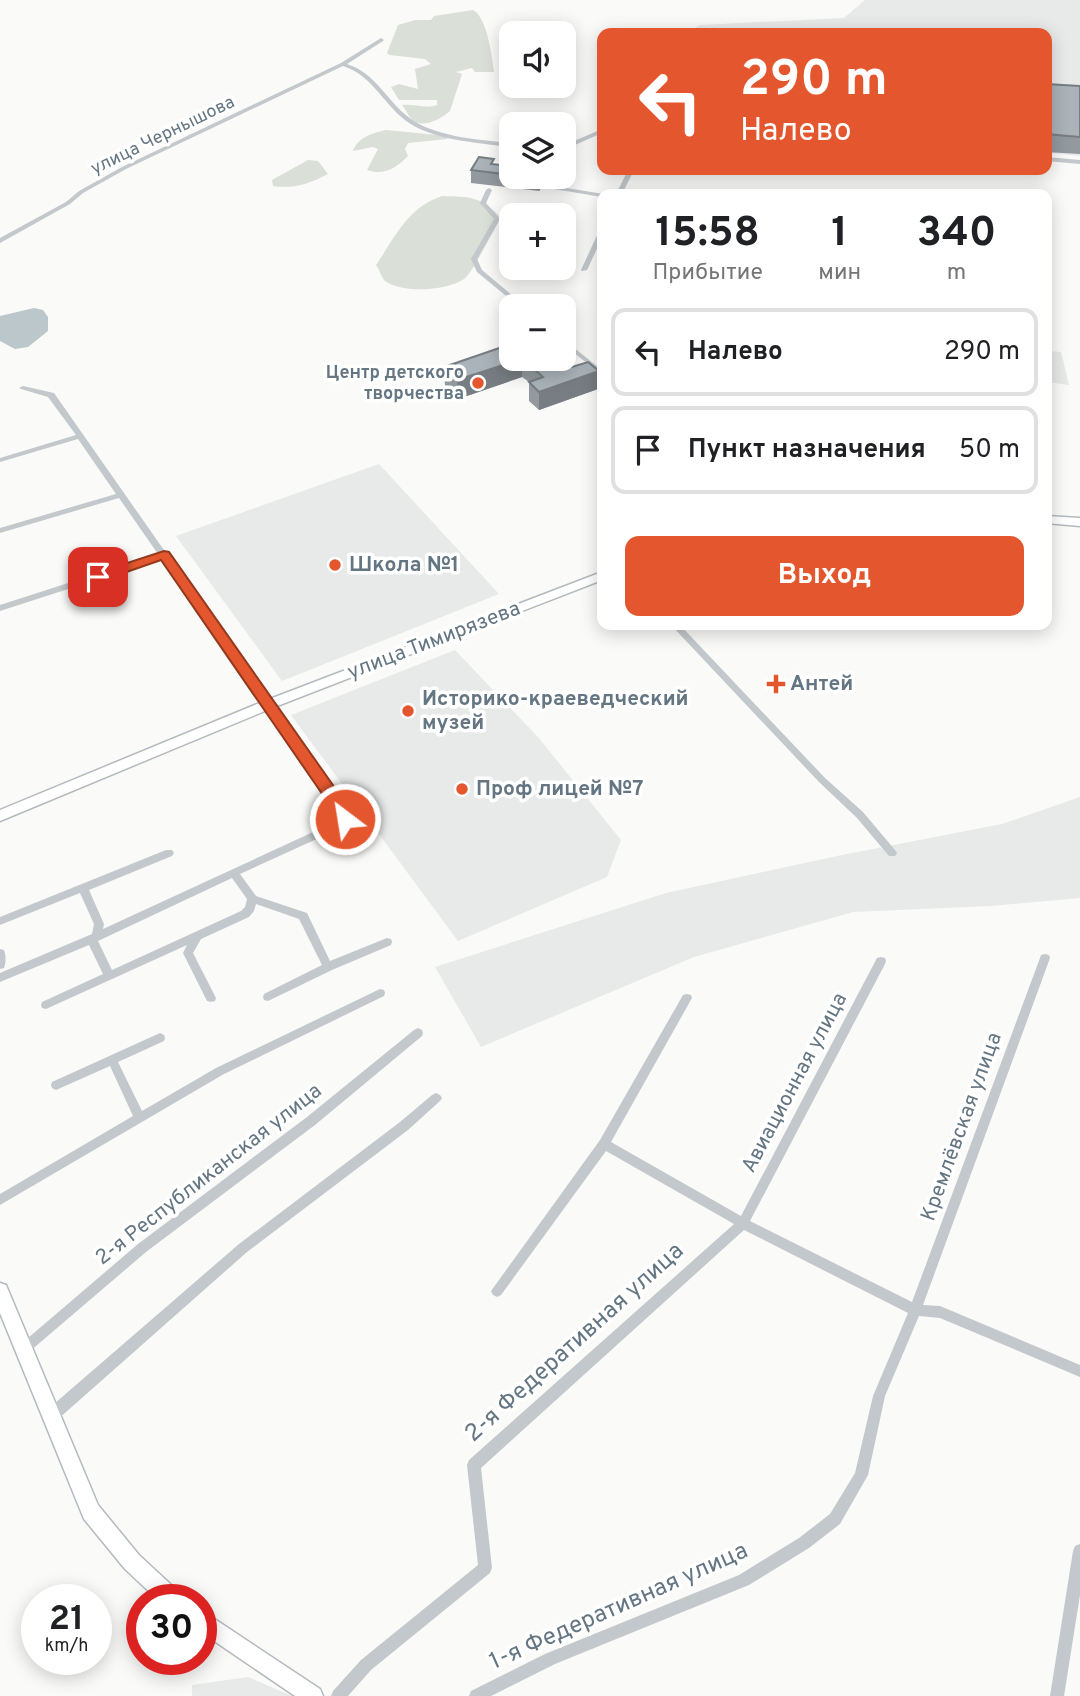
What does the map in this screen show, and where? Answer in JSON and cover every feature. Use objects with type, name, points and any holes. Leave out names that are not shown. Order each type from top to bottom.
[{"type":"street","name":"улица Чернышова","points":[[0,241],[124,168],[343,64],[381,40]]},
{"type":"street","points":[[343,64],[363,70],[408,121],[426,128],[499,143]]},
{"type":"street","points":[[576,143],[597,133]]},
{"type":"street","points":[[1052,160],[1080,162]]},
{"type":"street","points":[[561,189],[597,194]]},
{"type":"street","points":[[489,190],[483,203],[497,219],[474,259],[479,271],[507,294]]},
{"type":"street","points":[[584,271],[597,242]]},
{"type":"street","points":[[576,352],[597,369]]},
{"type":"street","points":[[0,978],[94,938],[340,824],[345,819],[51,395],[23,388]]},
{"type":"street","points":[[0,460],[78,437]]},
{"type":"street","points":[[0,531],[122,495]]},
{"type":"street","points":[[1052,520],[1080,522]]},
{"type":"street","points":[[0,608],[164,555]]},
{"type":"street","name":"улица Тимирязева","points":[[0,816],[267,705],[597,578]]},
{"type":"street","points":[[680,630],[822,780],[860,815],[892,853]]},
{"type":"street","points":[[0,921],[169,853]]},
{"type":"street","points":[[234,873],[252,899],[303,916],[328,967]]},
{"type":"street","points":[[83,888],[100,924],[94,938],[109,976]]},
{"type":"street","points":[[46,1004],[245,914],[252,899]]},
{"type":"street","points":[[198,935],[188,953],[211,998]]},
{"type":"street","points":[[268,997],[387,942]]},
{"type":"street","points":[[0,953],[0,965]]},
{"type":"street","name":"Кремлёвская улица","points":[[915,1310],[1045,958]]},
{"type":"street","name":"Авиационная улица","points":[[743,1223],[881,961]]},
{"type":"street","points":[[0,1200],[220,1071],[380,993]]},
{"type":"street","points":[[496,1291],[604,1144],[687,998]]},
{"type":"street","name":"2-я Республиканская улица","points":[[25,1348],[142,1248],[311,1121],[418,1033]]},
{"type":"street","points":[[57,1085],[160,1038]]},
{"type":"street","points":[[112,1060],[140,1118]]},
{"type":"street","points":[[52,1415],[243,1248],[404,1126],[436,1098]]},
{"type":"street","points":[[604,1144],[743,1223],[915,1310],[940,1312],[1080,1371]]},
{"type":"street","name":"2-я Федеративная улица","points":[[338,1696],[366,1665],[485,1568],[474,1465],[743,1223]]},
{"type":"street","points":[[0,1291],[91,1511],[132,1562],[156,1584]]},
{"type":"street","name":"1-я Федеративная улица","points":[[476,1696],[550,1660],[744,1580],[804,1543],[835,1519],[861,1475],[880,1396],[915,1310]]},
{"type":"street","points":[[1057,1696],[1080,1551]]},
{"type":"street","points":[[217,1631],[313,1696]]},
{"type":"shaded area","points":[[865,0],[1080,0],[1080,156],[1052,153],[1052,28],[695,28],[699,25],[844,18]]},
{"type":"shaded area","points":[[473,10],[485,29],[494,72],[475,72],[472,68],[456,72],[462,74],[450,111],[432,122],[417,123],[402,105],[433,106],[437,105],[437,100],[399,100],[391,87],[399,84],[418,89],[415,69],[431,64],[425,59],[387,53],[398,25]]},
{"type":"shaded area","points":[[386,130],[448,136],[447,139],[408,143],[405,149],[408,156],[394,167],[379,172],[367,170],[378,149],[373,147],[353,151],[355,146],[371,134]]},
{"type":"shaded area","points":[[308,160],[318,161],[328,174],[301,185],[273,186],[272,180]]},
{"type":"shaded area","points":[[442,196],[475,199],[488,205],[499,216],[499,222],[464,279],[447,286],[424,289],[391,284],[384,280],[376,265],[411,215]]},
{"type":"shaded area","points":[[34,308],[43,310],[48,317],[48,331],[28,347],[15,349],[0,341],[0,316]]},
{"type":"shaded area","points":[[1052,351],[1061,352],[1069,385],[1052,383]]},
{"type":"shaded area","name":"Школа №1","points":[[379,464],[499,594],[282,681],[176,536]]},
{"type":"shaded area","name":"Проф лицей №7","points":[[455,650],[538,737],[621,840],[607,877],[458,941],[291,715]]},
{"type":"shaded area","points":[[1080,797],[1080,898],[990,906],[853,912],[694,957],[481,1047],[435,967],[666,893],[1002,824]]},
{"type":"shaded area","points":[[248,1677],[292,1696],[192,1696],[192,1685]]},
{"type":"building","points":[[1052,84],[1080,86],[1080,137],[1052,135]]},
{"type":"building","points":[[479,157],[494,159],[491,164],[499,165],[499,174],[471,170]]},
{"type":"building","points":[[499,348],[499,366],[457,380],[444,367]]},
{"type":"building","points":[[588,362],[597,369],[597,372],[539,392],[529,382],[543,377],[536,371],[576,371],[576,366]]},
{"type":"place","name":"Центр детского творчества","points":[[478,383]]},
{"type":"place","name":"Школа №1","points":[[335,565]]},
{"type":"place","name":"Антей","points":[[776,684]]},
{"type":"place","name":"Историко-краеведческий музей","points":[[408,711]]},
{"type":"place","name":"Проф лицей №7","points":[[462,789]]},
{"type":"route","points":[[98,577],[164,555],[345,819]]}]
